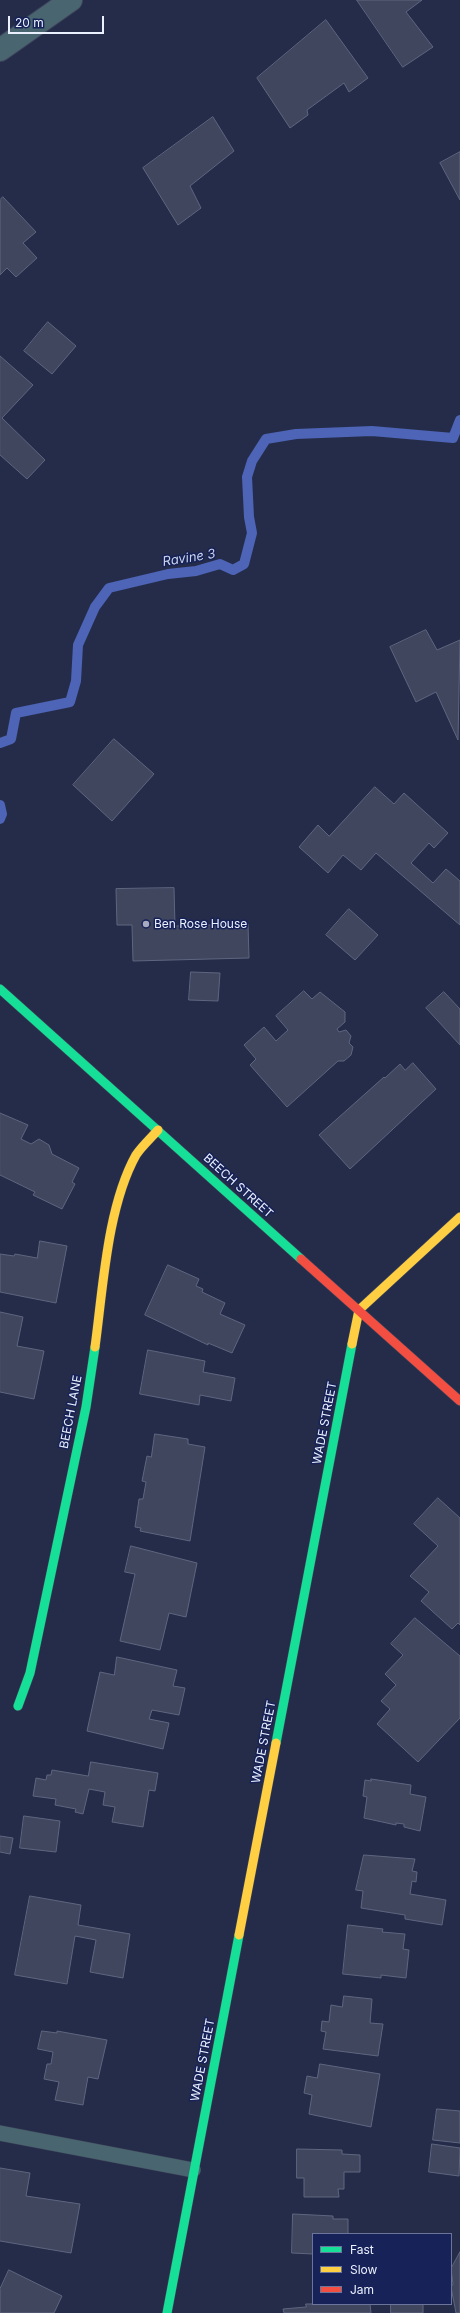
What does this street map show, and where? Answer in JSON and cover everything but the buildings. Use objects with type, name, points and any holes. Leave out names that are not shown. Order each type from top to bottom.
[{"type":"street","points":[[0,50],[70,0]]},
{"type":"street","name":"BEECH STREET","points":[[1,990],[460,1401]]},
{"type":"street","name":"BEECH LANE","points":[[18,1706],[30,1673],[86,1407],[111,1236],[123,1183],[137,1154],[158,1130]]},
{"type":"street","points":[[358,1310],[460,1217]]},
{"type":"street","name":"WADE STREET","points":[[167,2313],[193,2170],[358,1310]]},
{"type":"lane","points":[[0,2133],[193,2170]]},
{"type":"waterway","name":"Ravine 3","points":[[0,743],[11,739],[16,713],[70,702],[76,681],[78,645],[95,607],[109,588],[168,574],[196,571],[220,564],[233,570],[244,564],[252,533],[249,517],[247,477],[252,461],[266,439],[296,434],[372,431],[453,438],[460,420]]},
{"type":"waterway","name":"Ravine 3","points":[[0,805],[2,814],[0,819]]},
{"type":"traffic: fast","points":[[0,989],[301,1259]]},
{"type":"traffic: fast","points":[[276,1743],[352,1344]]},
{"type":"traffic: fast","points":[[18,1706],[30,1673],[86,1407],[95,1347]]},
{"type":"traffic: fast","points":[[167,2313],[239,1935]]},
{"type":"traffic: slow","points":[[95,1347],[104,1274],[112,1223],[118,1199],[126,1176],[136,1155],[158,1130]]},
{"type":"traffic: slow","points":[[352,1344],[359,1310],[460,1217]]},
{"type":"traffic: slow","points":[[239,1935],[276,1743]]},
{"type":"traffic: jam","points":[[301,1259],[460,1401]]},
{"type":"place","name":"Ben Rose House","points":[[146,924]]}]
